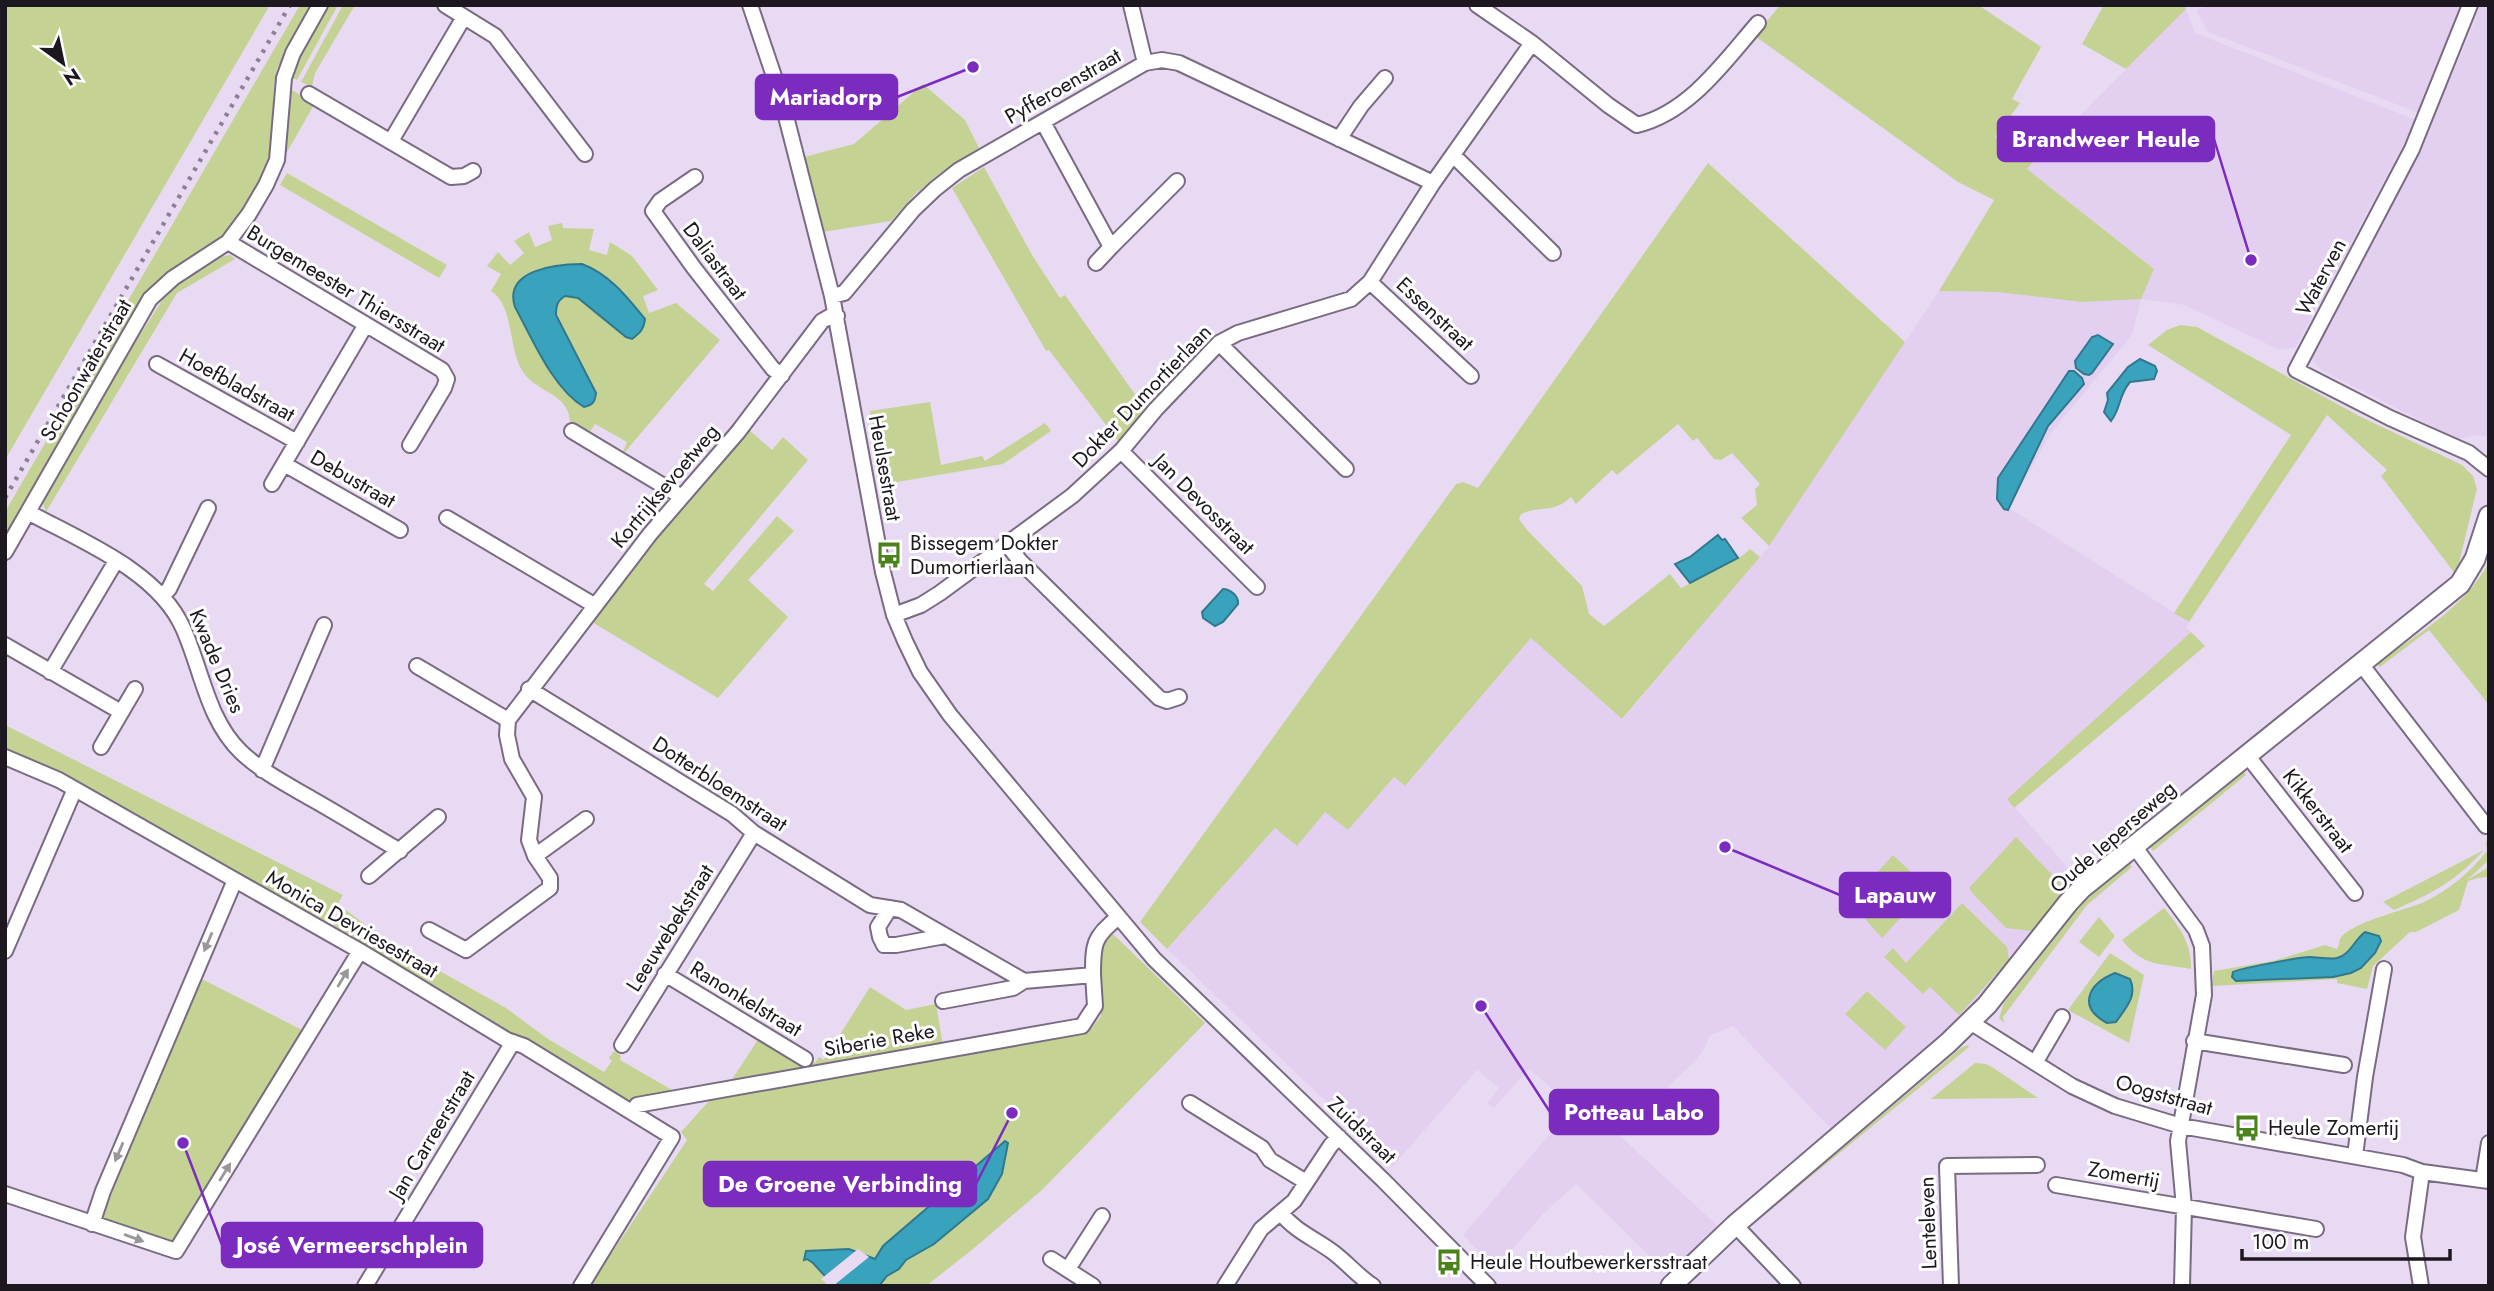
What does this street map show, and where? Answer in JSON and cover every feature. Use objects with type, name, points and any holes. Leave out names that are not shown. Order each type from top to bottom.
[{"type":"street","name":"Schoonwaterstraat","points":[[5,552],[150,299],[173,278],[228,242],[254,205],[277,160],[284,78],[293,52],[320,5]]},
{"type":"street","points":[[444,5],[495,36],[585,154]]},
{"type":"street","name":"Heulsestraat","points":[[750,5],[781,97],[837,316],[881,559],[894,615],[920,672],[950,715],[1119,917],[1177,983],[1204,1006]]},
{"type":"street","points":[[1131,5],[1145,63]]},
{"type":"street","points":[[1477,5],[1532,43],[1637,125],[1663,115],[1707,81],[1758,23]]},
{"type":"street","name":"Waterven","points":[[2470,5],[2412,149],[2296,370],[2390,418],[2469,453],[2489,469]]},
{"type":"street","points":[[391,141],[464,17]]},
{"type":"street","name":"Dokter Dumortierlaan","points":[[894,615],[921,605],[1072,496],[1121,451],[1156,409],[1219,343],[1238,333],[1351,299],[1370,282],[1433,183],[1532,43]]},
{"type":"street","name":"Pyfferoenstraat","points":[[832,296],[844,293],[913,209],[959,170],[1145,63],[1162,60],[1179,63],[1433,183]]},
{"type":"street","points":[[1339,139],[1361,106],[1385,78]]},
{"type":"street","points":[[309,94],[450,177],[464,176],[472,171]]},
{"type":"street","points":[[1043,122],[1111,247]]},
{"type":"street","points":[[1453,155],[1553,253]]},
{"type":"street","name":"Daliastraat","points":[[695,177],[660,201],[653,211],[734,321],[773,369],[782,375]]},
{"type":"street","points":[[1096,262],[1177,181]]},
{"type":"street","name":"Burgemeester Thiersstraat","points":[[228,242],[442,370],[447,379],[444,388],[410,445]]},
{"type":"street","name":"Essenstraat","points":[[1370,282],[1471,376]]},
{"type":"street","name":"Kortrijksevoetweg","points":[[508,720],[594,605],[738,432],[822,321],[837,316]]},
{"type":"street","name":"Debustraat","points":[[272,484],[365,326]]},
{"type":"street","points":[[1219,343],[1346,468]]},
{"type":"street","name":"Hoefbladstraat","points":[[157,364],[296,442]]},
{"type":"street","points":[[572,431],[681,498]]},
{"type":"street","name":"Jan Devosstraat","points":[[1121,451],[1257,587]]},
{"type":"street","name":"Debustraat","points":[[284,464],[400,530]]},
{"type":"street","points":[[162,596],[169,589],[208,508]]},
{"type":"street","name":"Kwade Dries","points":[[28,512],[135,571],[162,596],[182,625],[203,686],[219,722],[241,752],[262,770],[400,851]]},
{"type":"street","name":"Oude Ieperseweg","points":[[1671,1286],[1735,1225],[1970,1022],[1987,1005],[2068,903],[2134,846],[2460,584],[2475,559],[2489,516]]},
{"type":"street","points":[[447,518],[594,605]]},
{"type":"street","points":[[1007,544],[1020,561],[1159,698],[1167,701],[1179,697]]},
{"type":"street","points":[[50,672],[116,561]]},
{"type":"street","points":[[262,770],[324,625]]},
{"type":"street","points":[[5,645],[121,712]]},
{"type":"street","points":[[2361,664],[2486,826]]},
{"type":"street","points":[[417,666],[508,720],[507,735],[512,759],[534,797],[529,840],[534,856],[550,878],[550,888],[466,950],[429,930]]},
{"type":"street","points":[[102,747],[135,688]]},
{"type":"street","name":"Dotterbloemstraat","points":[[529,689],[733,814],[754,833],[870,905],[901,910],[1024,981]]},
{"type":"street","name":"Kikkerstraat","points":[[2247,755],[2355,893]]},
{"type":"street","name":"Monica Devriesestraat","points":[[5,757],[58,780],[360,951],[524,1046],[672,1137],[581,1286]]},
{"type":"street","points":[[5,951],[74,790]]},
{"type":"street","points":[[369,876],[439,817]]},
{"type":"street","points":[[534,856],[586,819]]},
{"type":"street","name":"Leeuwebekstraat","points":[[622,1045],[754,833]]},
{"type":"street","name":"Zomertij","points":[[2134,846],[2196,930],[2202,946],[2204,995],[2178,1141],[2184,1207],[2182,1286]]},
{"type":"street","points":[[92,1224],[103,1191],[235,880]]},
{"type":"street","points":[[890,908],[878,927],[884,945],[945,936]]},
{"type":"street","points":[[943,1001],[1013,988],[1024,981],[1093,975],[1093,945],[1103,928],[1119,917]]},
{"type":"street","points":[[5,1194],[176,1251],[360,951]]},
{"type":"street","points":[[2355,1156],[2365,1077],[2384,969]]},
{"type":"street","name":"Ranonkelstraat","points":[[665,974],[805,1059]]},
{"type":"street","name":"Siberie Reke","points":[[633,1112],[637,1105],[1082,1026],[1095,1006],[1093,975]]},
{"type":"street","name":"Zuidstraat","points":[[1204,1006],[1488,1286]]},
{"type":"street","points":[[2035,1063],[2062,1017]]},
{"type":"street","name":"Oogststraat","points":[[1970,1022],[2072,1086],[2115,1106],[2181,1126],[2403,1165],[2422,1172],[2486,1180]]},
{"type":"street","points":[[2194,1041],[2344,1065]]},
{"type":"street","name":"Jan Carreerstraat","points":[[365,1286],[513,1042]]},
{"type":"street","points":[[1190,1103],[1262,1149],[1270,1160],[1306,1182]]},
{"type":"street","points":[[1225,1286],[1261,1229],[1294,1201],[1339,1137]]},
{"type":"street","points":[[2486,1180],[2489,1143]]},
{"type":"street","name":"Lenteleven","points":[[1953,1285],[1947,1166],[2037,1165]]},
{"type":"street","points":[[2421,1286],[2413,1237],[2422,1172]]},
{"type":"street","name":"Zomertij","points":[[2056,1185],[2316,1229]]},
{"type":"street","points":[[1281,1213],[1303,1233],[1332,1251],[1358,1277],[1373,1286]]},
{"type":"street","points":[[1068,1269],[1102,1216]]},
{"type":"street","points":[[1735,1225],[1793,1286]]},
{"type":"street","points":[[1051,1259],[1093,1286]]},
{"type":"shaded area","points":[[2210,5],[2461,5],[2419,113],[2208,32],[2196,10]]},
{"type":"shaded area","points":[[2481,5],[2489,5],[2489,437],[2478,435],[2457,439],[2321,370],[2312,360],[2315,345],[2402,182]]},
{"type":"shaded area","points":[[2186,9],[2195,33],[2416,120],[2296,347],[2280,350],[2184,305],[2141,299],[2132,335],[2051,433],[2009,508],[2189,622],[2187,628],[2191,632],[2007,799],[2078,879],[2010,963],[1939,1041],[1831,1129],[1733,1026],[1710,1035],[1706,1046],[1694,1062],[1619,1135],[1719,1227],[1667,1273],[1576,1184],[1544,1213],[1495,1269],[1463,1235],[1573,1107],[1529,1069],[1494,1108],[1487,1103],[1499,1088],[1477,1070],[1393,1166],[1167,949],[1275,828],[1325,811],[1394,777],[1406,785],[1531,638],[1623,719],[1769,546],[1939,291],[1997,292],[2153,268],[2027,169]]},
{"type":"green space","points":[[5,5],[270,5],[5,460]]},
{"type":"green space","points":[[300,5],[312,5],[277,69],[271,149],[261,178],[236,220],[218,240],[164,274],[137,309],[5,539],[5,512]]},
{"type":"green space","points":[[327,5],[338,5],[297,80],[291,77],[298,58]]},
{"type":"green space","points":[[343,5],[355,5],[315,73],[312,87],[301,82]]},
{"type":"green space","points":[[1780,5],[1978,5],[2041,47],[2012,99],[2020,103],[1995,137],[2035,160],[2027,169],[2154,269],[2141,299],[2082,302],[1997,292],[1939,291],[1994,200],[1958,182],[1755,36]]},
{"type":"green space","points":[[2104,5],[2184,5],[2186,9],[2126,69],[2082,44]]},
{"type":"green space","points":[[923,84],[965,120],[979,148],[939,174],[915,194],[891,221],[823,232],[804,157],[854,144]]},
{"type":"green space","points":[[288,88],[315,103],[286,154]]},
{"type":"green space","points":[[1708,163],[1905,342],[1769,546],[1741,518],[1757,505],[1755,489],[1760,484],[1732,453],[1721,460],[1714,459],[1697,438],[1693,441],[1678,424],[1617,475],[1612,470],[1576,504],[1571,497],[1558,506],[1521,514],[1519,519],[1527,530],[1582,586],[1589,614],[1604,626],[1670,574],[1681,588],[1742,556],[1750,549],[1760,557],[1622,719],[1531,638],[1405,786],[1394,777],[1348,830],[1325,812],[1297,846],[1275,828],[1167,949],[1140,922],[1456,484],[1463,482],[1478,488]]},
{"type":"green space","points":[[984,167],[1032,255],[1060,298],[1065,295],[1146,410],[1119,442],[1049,350],[1046,351],[952,188]]},
{"type":"green space","points":[[287,173],[447,265],[439,278],[280,185]]},
{"type":"green space","points":[[562,223],[563,228],[594,229],[589,250],[607,255],[610,242],[632,256],[658,290],[643,296],[649,313],[676,303],[720,340],[625,452],[627,442],[595,424],[589,433],[570,422],[564,405],[523,372],[515,352],[504,306],[491,291],[501,274],[487,266],[498,252],[510,265],[524,253],[514,241],[529,232],[535,247],[552,240],[548,226]]},
{"type":"green space","points":[[230,255],[235,259],[177,293],[46,512],[43,504],[46,495],[163,299],[179,282],[219,257]]},
{"type":"green space","points":[[2180,325],[2197,327],[2359,416],[2462,465],[2473,476],[2477,489],[2456,575],[2381,476],[2387,470],[2327,415],[2189,622],[2174,613],[2291,435],[2148,345],[2167,330]]},
{"type":"green space","points":[[930,402],[941,465],[982,456],[985,461],[1045,423],[1051,431],[1003,464],[885,484],[870,411]]},
{"type":"green space","points":[[749,430],[772,450],[783,437],[808,460],[704,584],[713,591],[777,516],[794,531],[748,580],[788,617],[718,698],[592,622],[658,535]]},
{"type":"green space","points":[[2489,562],[2489,705],[2429,630],[2380,667],[2376,664],[2454,607]]},
{"type":"green space","points":[[2191,632],[2205,646],[2014,808],[2007,799]]},
{"type":"green space","points":[[5,725],[343,895],[326,924],[70,778],[5,750]]},
{"type":"green space","points":[[2244,772],[2246,775],[2153,851],[2150,847]]},
{"type":"green space","points":[[2016,837],[2060,883],[2063,892],[2032,931],[2006,928],[1969,888]]},
{"type":"green space","points":[[2486,841],[2489,844],[2489,860],[2467,880],[2489,867],[2489,877],[2468,881],[2459,910],[2416,932],[2410,932],[2373,966],[2367,989],[2337,983],[2337,979],[2212,986],[2214,971],[2273,961],[2325,945],[2337,949],[2340,939],[2355,927],[2424,902],[2450,886],[2487,851]]},
{"type":"green space","points":[[2484,850],[2453,878],[2420,898],[2394,910],[2383,902]]},
{"type":"green space","points":[[1893,855],[1928,888],[1882,938],[1850,902]]},
{"type":"green space","points":[[2129,863],[2132,867],[2087,905],[2003,1017],[2004,1023],[1999,1018],[2004,1003],[2074,913],[2090,895]]},
{"type":"green space","points":[[1962,903],[2007,947],[2009,960],[1959,1015],[1930,987],[1923,994],[1884,957],[1893,948],[1906,963]]},
{"type":"green space","points":[[343,908],[393,945],[506,1008],[548,1039],[604,1072],[612,1061],[609,1058],[614,1051],[621,1056],[620,1060],[679,1094],[626,1100],[512,1036],[333,926]]},
{"type":"green space","points":[[2164,908],[2184,936],[2191,969],[2152,962],[2137,955],[2122,940]]},
{"type":"green space","points":[[2099,917],[2115,936],[2099,957],[2079,942]]},
{"type":"green space","points":[[1112,933],[1205,1023],[1042,1190],[926,1286],[590,1286],[687,1140],[681,1132],[710,1100],[883,1066],[1061,1037],[1091,1029],[1101,1016],[1101,951]]},
{"type":"green space","points":[[2110,953],[2144,975],[2129,1043],[2068,1010]]},
{"type":"green space","points":[[198,977],[306,1032],[176,1244],[97,1217]]},
{"type":"green space","points":[[870,987],[906,1010],[936,1004],[943,1045],[729,1084],[759,1038],[803,1066],[808,1058],[815,1063],[819,1057],[824,1060]]},
{"type":"green space","points":[[1867,991],[1906,1027],[1885,1050],[1845,1014]]},
{"type":"green space","points":[[1967,1045],[1969,1047],[1758,1220],[1961,1048]]},
{"type":"green space","points":[[1975,1063],[1992,1067],[2038,1098],[1931,1099]]},
{"type":"water","points":[[582,264],[609,280],[645,319],[644,326],[632,339],[578,298],[565,296],[559,302],[556,315],[596,393],[593,403],[584,407],[563,388],[544,362],[515,307],[513,295],[524,277],[534,272]]},
{"type":"water","points":[[2098,335],[2113,344],[2092,373],[2084,374],[2076,368],[2075,361],[2092,337]]},
{"type":"water","points":[[2140,359],[2155,366],[2157,371],[2154,379],[2130,382],[2111,421],[2104,412],[2107,393],[2128,367]]},
{"type":"water","points":[[2069,371],[2074,371],[2084,384],[2048,426],[2008,510],[2004,509],[1997,499],[1998,478]]},
{"type":"water","points":[[1718,535],[1722,540],[1725,539],[1738,558],[1690,583],[1675,564],[1690,557]]},
{"type":"water","points":[[1223,589],[1234,594],[1238,604],[1223,622],[1215,626],[1203,618],[1202,612]]},
{"type":"water","points":[[2365,932],[2379,936],[2381,941],[2375,953],[2361,968],[2351,973],[2333,977],[2236,981],[2232,977],[2237,970],[2282,961],[2309,957],[2337,958],[2345,954]]},
{"type":"water","points":[[2115,973],[2130,979],[2132,991],[2129,1002],[2116,1022],[2107,1023],[2092,1010],[2090,996],[2098,983]]},
{"type":"water","points":[[1005,1141],[1008,1143],[1002,1174],[988,1199],[934,1244],[906,1260],[879,1286],[834,1286],[813,1263],[804,1260],[806,1251],[849,1249],[875,1259],[883,1246]]},
{"type":"pier","points":[[858,1249],[869,1257],[833,1286],[821,1279]]},
{"type":"railway","points":[[5,498],[290,5]]},
{"type":"place","name":"Mariadorp","points":[[973,67]]},
{"type":"place","name":"Brandweer Heule","points":[[2251,260]]},
{"type":"place","name":"Bissegem Dokter Dumortierlaan","points":[[889,555]]},
{"type":"place","name":"Lapauw","points":[[1725,847]]},
{"type":"place","name":"Potteau Labo","points":[[1481,1006]]},
{"type":"place","name":"De Groene Verbinding","points":[[1012,1113]]},
{"type":"place","name":"Heule Zomertij","points":[[2247,1128]]},
{"type":"place","name":"José Vermeerschplein","points":[[183,1143]]},
{"type":"place","name":"Heule Houtbewerkersstraat","points":[[1449,1262]]}]
